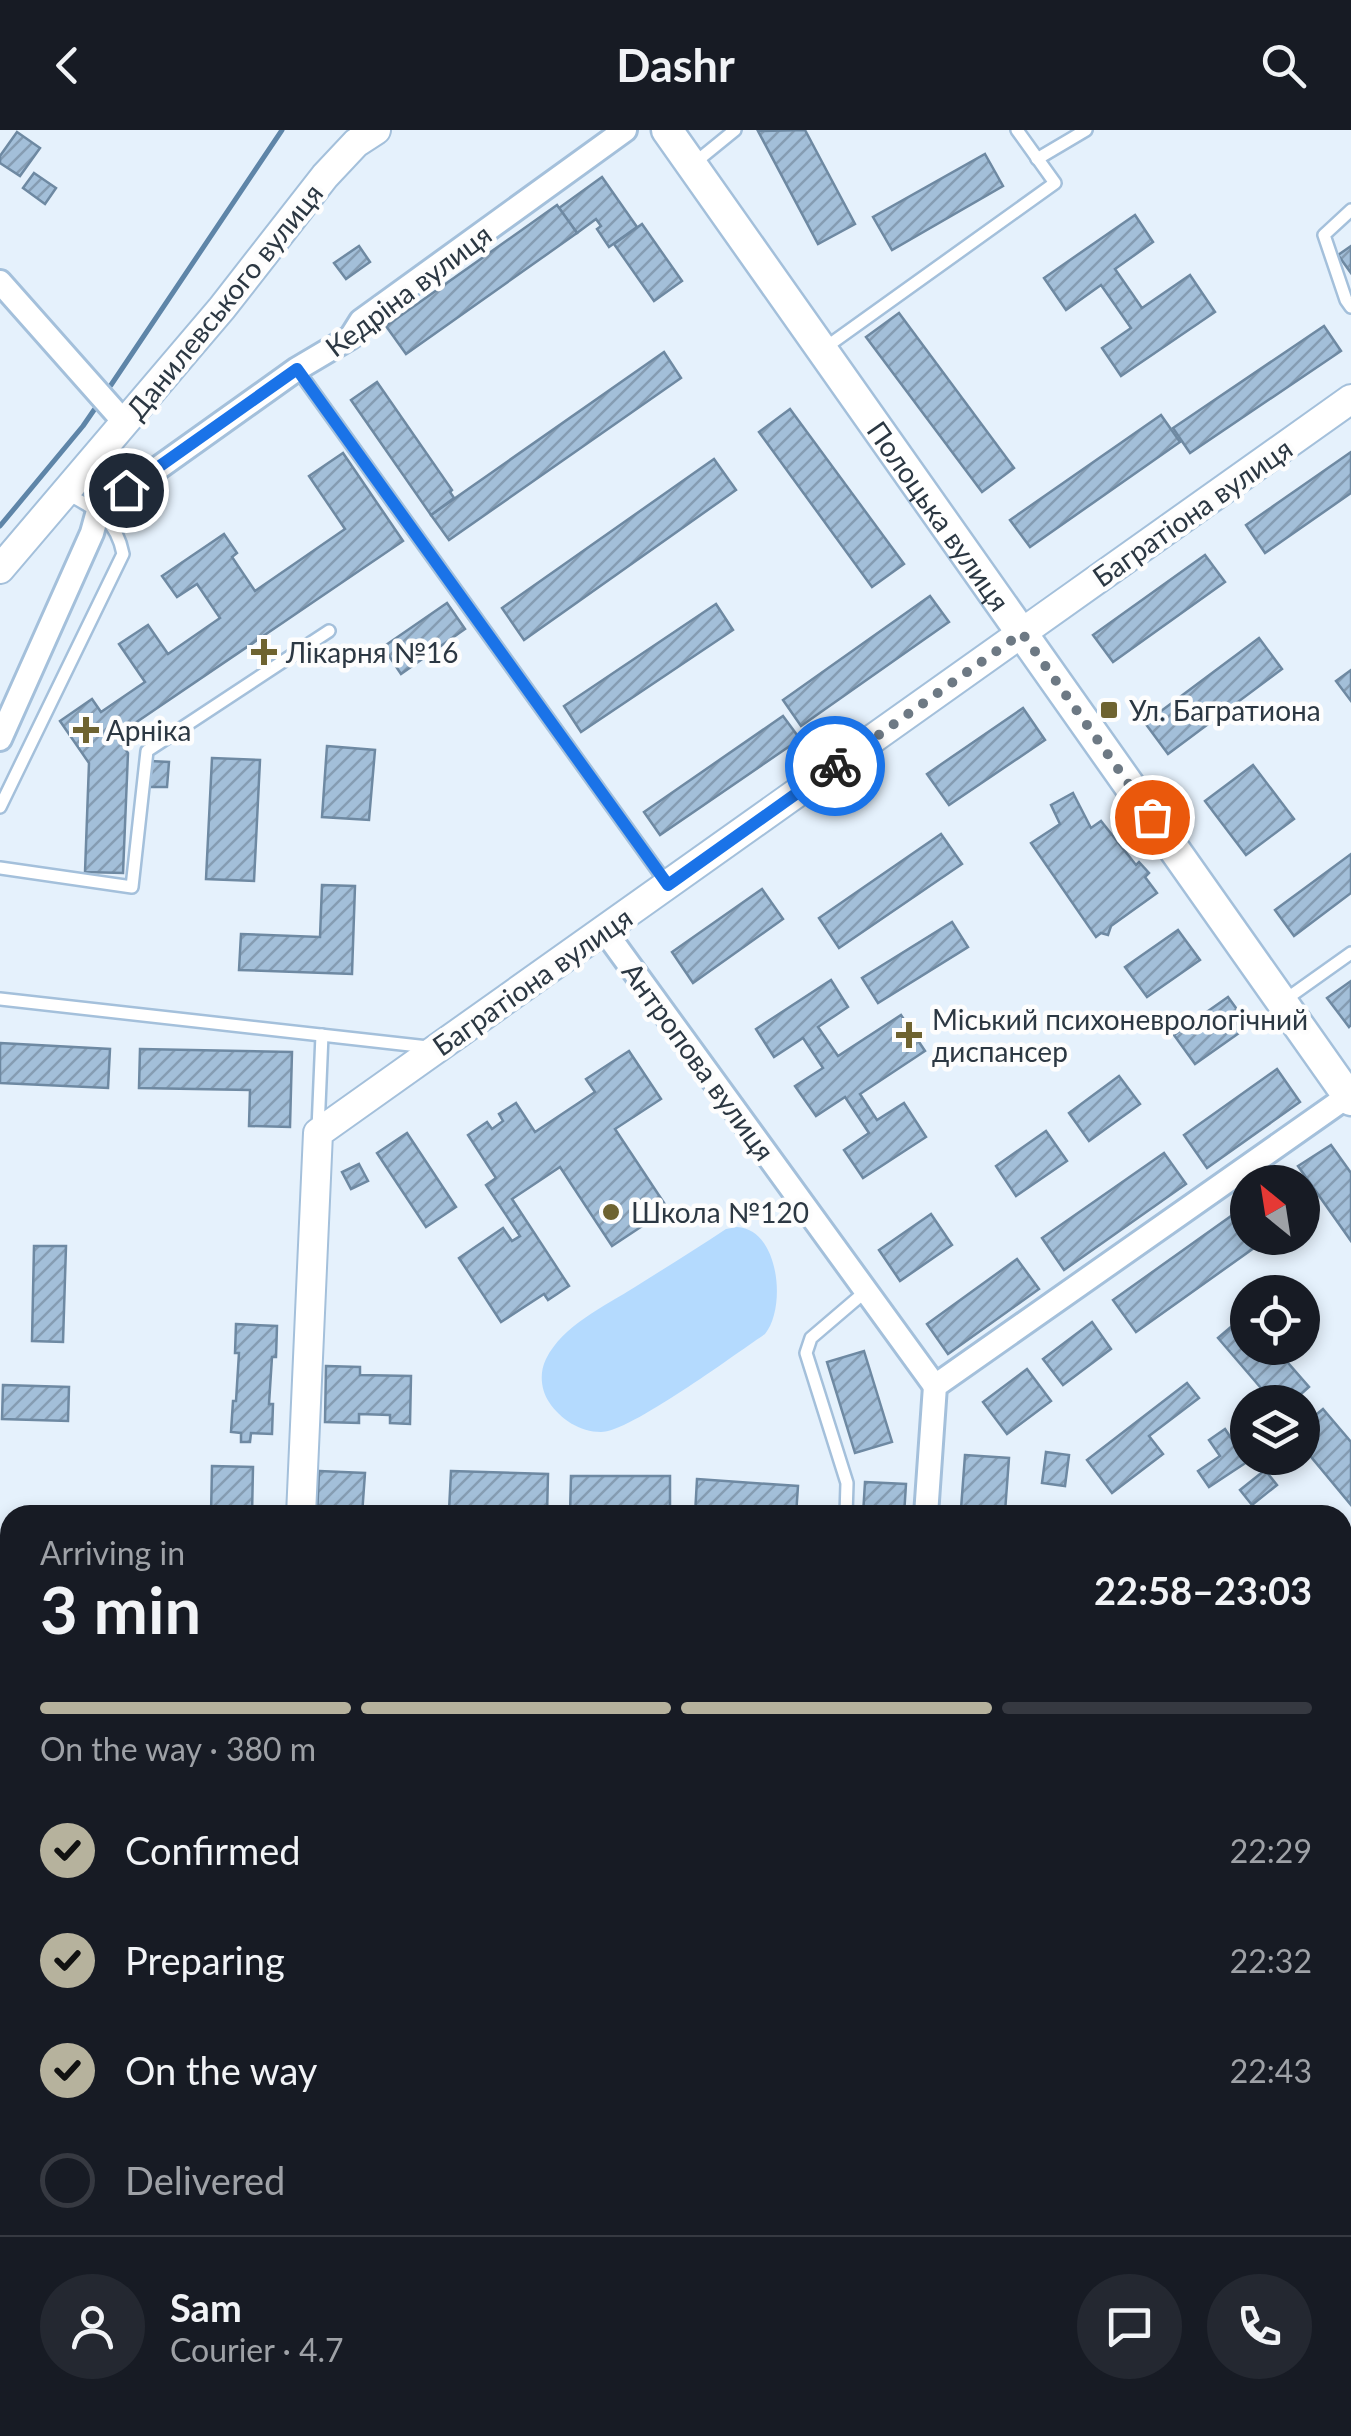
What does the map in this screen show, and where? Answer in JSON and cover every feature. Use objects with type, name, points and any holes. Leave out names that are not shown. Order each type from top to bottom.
[{"type":"main road","name":"Полоцька вулиця","points":[[667,130],[1282,1002],[1346,1085]]},
{"type":"street","name":"Данилевського вулиця","points":[[0,569],[222,308],[325,176],[376,130]]},
{"type":"street","name":"Кедріна вулиця","points":[[98,511],[297,369],[351,337],[360,321],[625,130]]},
{"type":"street","points":[[0,282],[125,423]]},
{"type":"street","name":"Багратіона вулиця","points":[[318,1134],[1351,399]]},
{"type":"street","points":[[0,739],[92,534],[98,511]]},
{"type":"street","name":"Антропова вулиця","points":[[604,930],[935,1386]]},
{"type":"street","points":[[927,1505],[935,1386],[1346,1085]]},
{"type":"street","points":[[301,1505],[318,1134]]},
{"type":"lane","points":[[692,165],[736,130]]},
{"type":"lane","points":[[822,350],[1056,182],[1017,130]]},
{"type":"lane","points":[[1036,159],[1086,130]]},
{"type":"lane","points":[[1351,210],[1324,236],[1351,307]]},
{"type":"lane","points":[[297,369],[668,885]]},
{"type":"lane","points":[[0,807],[124,554],[120,536],[98,511],[66,493]]},
{"type":"lane","points":[[0,868],[132,887],[146,751],[329,630]]},
{"type":"lane","points":[[1282,1002],[1351,953]]},
{"type":"lane","points":[[0,999],[437,1048]]},
{"type":"lane","points":[[318,1134],[322,1035]]},
{"type":"lane","points":[[847,1505],[848,1483],[806,1353],[811,1338],[866,1291]]},
{"type":"shaded area","points":[[726,1229],[751,1231],[762,1241],[775,1271],[776,1306],[765,1334],[658,1406],[615,1429],[586,1430],[559,1414],[546,1397],[542,1376],[546,1359],[563,1336],[586,1317]]},
{"type":"building","points":[[805,130],[855,224],[818,244],[758,131]]},
{"type":"building","points":[[17,132],[40,148],[20,176],[0,163],[0,156]]},
{"type":"building","points":[[985,154],[1003,186],[892,250],[873,217]]},
{"type":"building","points":[[34,173],[56,188],[45,204],[23,188]]},
{"type":"building","points":[[602,177],[637,227],[609,247],[597,229],[601,226],[596,219],[577,233],[559,208]]},
{"type":"building","points":[[557,205],[577,233],[406,354],[386,326]]},
{"type":"building","points":[[1135,215],[1153,242],[1115,269],[1142,308],[1190,275],[1215,312],[1121,376],[1102,348],[1131,328],[1101,285],[1066,310],[1044,278]]},
{"type":"building","points":[[642,224],[682,281],[654,301],[614,244]]},
{"type":"building","points":[[359,246],[370,262],[346,279],[334,263]]},
{"type":"building","points":[[1351,246],[1351,273],[1338,255]]},
{"type":"building","points":[[899,313],[1014,468],[982,492],[866,337]]},
{"type":"building","points":[[1324,326],[1341,351],[1190,453],[1173,428]]},
{"type":"building","points":[[664,352],[681,378],[449,540],[431,515]]},
{"type":"building","points":[[377,382],[452,490],[454,498],[431,515],[351,400]]},
{"type":"building","points":[[790,409],[904,564],[872,587],[759,432]]},
{"type":"building","points":[[1161,415],[1180,442],[1030,547],[1010,520]]},
{"type":"building","points":[[1351,452],[1351,493],[1265,553],[1246,525]]},
{"type":"building","points":[[343,453],[403,541],[116,736],[128,753],[123,873],[85,872],[89,763],[60,721],[92,699],[101,712],[145,682],[119,644],[148,625],[168,654],[220,618],[197,584],[177,597],[162,576],[224,534],[237,553],[232,557],[255,591],[345,529],[309,476]]},
{"type":"building","points":[[714,459],[736,490],[524,640],[502,608]]},
{"type":"building","points":[[1205,555],[1225,582],[1113,662],[1093,635]]},
{"type":"building","points":[[930,596],[949,622],[801,726],[783,700]]},
{"type":"building","points":[[447,603],[465,629],[401,674],[383,647]]},
{"type":"building","points":[[716,604],[733,630],[581,732],[564,706]]},
{"type":"building","points":[[1259,638],[1282,669],[1168,754],[1145,723]]},
{"type":"building","points":[[1351,670],[1351,701],[1336,681]]},
{"type":"building","points":[[1023,708],[1045,740],[949,805],[927,774]]},
{"type":"building","points":[[783,716],[800,739],[660,835],[644,812]]},
{"type":"building","points":[[327,746],[375,750],[369,820],[322,817]]},
{"type":"building","points":[[212,758],[260,760],[254,881],[206,879]]},
{"type":"building","points":[[150,761],[169,762],[167,787],[149,787]]},
{"type":"building","points":[[1253,765],[1294,819],[1246,855],[1205,801]]},
{"type":"building","points":[[1073,793],[1091,828],[1101,821],[1136,865],[1139,862],[1149,873],[1145,877],[1157,893],[1111,926],[1108,935],[1101,933],[1096,937],[1031,843],[1060,824],[1051,805]]},
{"type":"building","points":[[941,834],[962,864],[839,948],[819,918]]},
{"type":"building","points":[[1351,854],[1351,893],[1294,936],[1275,910]]},
{"type":"building","points":[[322,885],[355,886],[352,974],[239,970],[241,934],[320,937]]},
{"type":"building","points":[[762,889],[783,919],[693,983],[672,952]]},
{"type":"building","points":[[952,922],[968,947],[878,1003],[862,978]]},
{"type":"building","points":[[1178,930],[1200,960],[1147,997],[1125,967]]},
{"type":"building","points":[[831,980],[848,1007],[818,1027],[838,1056],[901,1015],[925,1051],[860,1094],[877,1120],[904,1103],[926,1137],[863,1178],[844,1150],[869,1133],[845,1097],[816,1116],[795,1086],[823,1068],[803,1038],[774,1057],[756,1029]]},
{"type":"building","points":[[1351,981],[1351,1025],[1349,1027],[1327,998]]},
{"type":"building","points":[[1228,997],[1249,1026],[1195,1064],[1174,1035]]},
{"type":"building","points":[[0,1043],[110,1049],[108,1088],[0,1083]]},
{"type":"building","points":[[140,1049],[292,1052],[290,1127],[249,1126],[250,1090],[139,1088]]},
{"type":"building","points":[[629,1051],[661,1099],[615,1129],[668,1209],[612,1246],[560,1167],[512,1199],[569,1286],[548,1300],[544,1294],[501,1322],[459,1258],[503,1228],[512,1241],[520,1236],[486,1185],[496,1178],[468,1135],[487,1122],[492,1129],[503,1121],[499,1114],[516,1103],[535,1132],[595,1092],[586,1079]]},
{"type":"building","points":[[1277,1069],[1300,1102],[1207,1168],[1184,1135]]},
{"type":"building","points":[[1119,1076],[1140,1104],[1089,1141],[1069,1113]]},
{"type":"building","points":[[1046,1131],[1067,1161],[1016,1196],[996,1166]]},
{"type":"building","points":[[407,1133],[456,1207],[426,1227],[377,1153]]},
{"type":"building","points":[[1331,1145],[1351,1173],[1351,1241],[1320,1197],[1320,1165],[1300,1165]]},
{"type":"building","points":[[1164,1153],[1186,1184],[1064,1270],[1042,1238]]},
{"type":"building","points":[[359,1164],[368,1181],[351,1189],[342,1172]]},
{"type":"building","points":[[931,1214],[952,1245],[900,1281],[879,1250]]},
{"type":"building","points":[[1230,1217],[1230,1255],[1244,1255],[1136,1332],[1113,1300]]},
{"type":"building","points":[[34,1246],[66,1246],[63,1342],[32,1341]]},
{"type":"building","points":[[1017,1259],[1039,1289],[948,1354],[927,1324]]},
{"type":"building","points":[[1092,1322],[1111,1349],[1063,1385],[1043,1359]]},
{"type":"building","points":[[236,1324],[277,1326],[269,1404],[273,1404],[272,1434],[251,1433],[250,1442],[241,1442],[241,1433],[231,1432],[239,1353],[235,1353]]},
{"type":"building","points":[[1230,1328],[1230,1352],[1218,1338]]},
{"type":"building","points":[[864,1351],[892,1442],[855,1453],[827,1362]]},
{"type":"building","points":[[1241,1365],[1290,1365],[1307,1385],[1258,1385]]},
{"type":"building","points":[[326,1366],[360,1367],[360,1375],[411,1376],[410,1424],[390,1423],[390,1415],[359,1414],[359,1423],[325,1422]]},
{"type":"building","points":[[1027,1369],[1051,1401],[1007,1434],[983,1402]]},
{"type":"building","points":[[1187,1383],[1199,1398],[1149,1436],[1163,1454],[1112,1493],[1087,1460]]},
{"type":"building","points":[[3,1385],[69,1387],[68,1421],[2,1419]]},
{"type":"building","points":[[1323,1409],[1351,1442],[1351,1505],[1320,1468]]},
{"type":"building","points":[[1225,1429],[1230,1436],[1230,1473],[1209,1487],[1198,1471],[1220,1456],[1209,1440]]},
{"type":"building","points":[[1046,1452],[1069,1455],[1065,1486],[1042,1483]]},
{"type":"building","points":[[965,1455],[1009,1458],[1006,1505],[961,1505]]},
{"type":"building","points":[[212,1466],[253,1467],[252,1505],[211,1505]]},
{"type":"building","points":[[319,1471],[365,1473],[363,1505],[317,1505]]},
{"type":"building","points":[[451,1471],[548,1474],[547,1505],[449,1505]]},
{"type":"building","points":[[1259,1475],[1269,1475],[1277,1485],[1252,1505],[1240,1490]]},
{"type":"building","points":[[571,1476],[670,1476],[670,1505],[570,1505]]},
{"type":"building","points":[[697,1479],[798,1486],[797,1505],[696,1505]]},
{"type":"building","points":[[865,1482],[906,1484],[905,1505],[864,1505]]},
{"type":"waterway","points":[[111,385],[282,130]]},
{"type":"waterway","points":[[0,526],[94,410]]},
{"type":"way so far","points":[[835,766],[1022,633],[1152,817]]},
{"type":"place","name":"Лікарня №16","points":[[264,652]]},
{"type":"place","name":"Ул. Багратиона","points":[[1109,710]]},
{"type":"place","name":"Арніка","points":[[86,730]]},
{"type":"place","name":"Міський психоневрологічний диспансер","points":[[909,1035]]},
{"type":"place","name":"Школа №120","points":[[611,1212]]},
{"type":"route","points":[[126,490],[297,369],[668,885],[835,766]]}]
